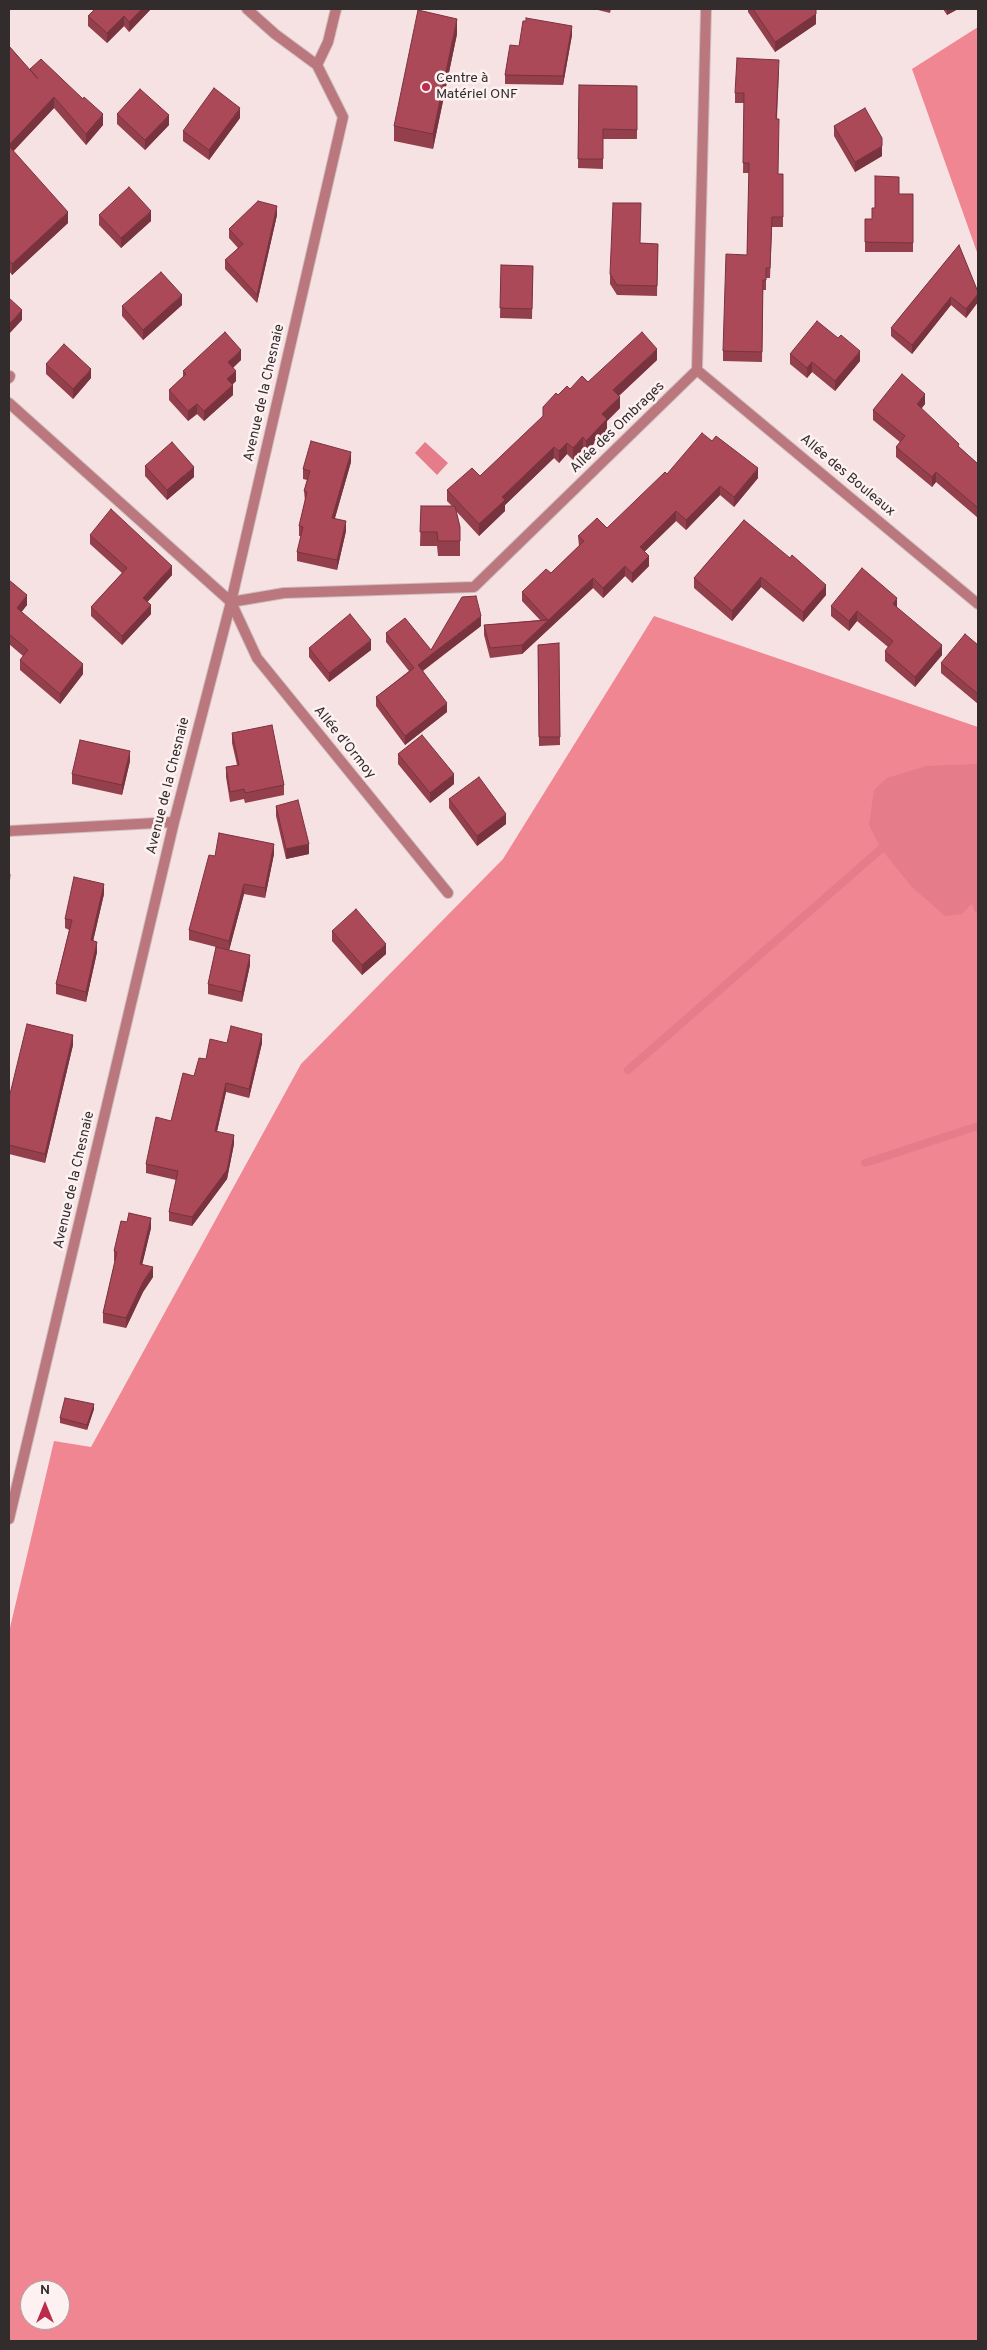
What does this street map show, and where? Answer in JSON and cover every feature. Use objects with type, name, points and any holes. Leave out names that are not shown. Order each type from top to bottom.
[{"type":"street","points":[[247,9],[275,34],[317,65],[328,42],[336,9]]},
{"type":"street","points":[[697,370],[706,9]]},
{"type":"street","name":"Avenue de la Chesnaie","points":[[9,1518],[174,822],[230,602],[343,117],[317,65]]},
{"type":"street","name":"Allée des Ombrages","points":[[230,602],[284,594],[474,587],[697,370]]},
{"type":"street","name":"Allée des Bouleaux","points":[[697,370],[978,604]]},
{"type":"street","points":[[9,403],[230,602]]},
{"type":"street","name":"Allée d'Ormoy","points":[[230,602],[257,658],[448,893]]},
{"type":"street","points":[[9,831],[174,822]]},
{"type":"shaded area","points":[[978,27],[978,255],[912,69]]},
{"type":"shaded area","points":[[425,442],[448,463],[437,475],[415,453]]},
{"type":"shaded area","points":[[654,616],[978,727],[978,2341],[9,2341],[9,1632],[54,1441],[91,1447],[301,1064],[503,859]]},
{"type":"shaded area","points":[[978,764],[978,893],[975,900],[962,914],[945,916],[912,887],[881,849],[869,825],[874,790],[887,778],[926,766]]},
{"type":"building","points":[[95,9],[142,9],[129,22],[124,16],[107,33],[88,16]]},
{"type":"building","points":[[753,9],[816,9],[816,14],[775,42]]},
{"type":"building","name":"Centre à Matériel ONF","points":[[418,10],[457,19],[433,134],[394,126]]},
{"type":"building","points":[[526,18],[572,26],[563,76],[505,75],[510,45],[519,46],[523,21],[526,21]]},
{"type":"building","points":[[9,46],[38,79],[30,69],[41,59],[83,99],[84,97],[103,114],[86,134],[54,97],[9,145]]},
{"type":"building","points":[[737,58],[779,60],[776,119],[779,119],[778,174],[783,174],[783,217],[772,217],[770,268],[766,268],[766,280],[763,280],[762,352],[723,351],[726,254],[747,255],[749,163],[743,163],[744,93],[735,93]]},
{"type":"building","points":[[579,85],[637,86],[637,130],[603,129],[603,159],[578,159]]},
{"type":"building","points":[[214,88],[240,108],[209,150],[183,131]]},
{"type":"building","points":[[140,89],[169,115],[145,140],[117,114]]},
{"type":"building","points":[[865,108],[882,138],[882,146],[855,162],[834,126]]},
{"type":"building","points":[[9,146],[68,212],[12,264],[9,260]]},
{"type":"building","points":[[875,176],[899,177],[899,194],[913,194],[913,243],[865,242],[865,219],[872,219],[872,208],[875,208]]},
{"type":"building","points":[[129,187],[151,211],[121,238],[99,215]]},
{"type":"building","points":[[258,201],[277,206],[257,295],[225,260],[243,244],[229,229]]},
{"type":"building","points":[[613,203],[641,203],[640,243],[658,244],[657,286],[617,285],[610,274]]},
{"type":"building","points":[[959,245],[978,294],[966,309],[951,297],[912,345],[891,328]]},
{"type":"building","points":[[501,265],[533,266],[532,309],[500,308]]},
{"type":"building","points":[[161,272],[182,295],[143,330],[122,306]]},
{"type":"building","points":[[9,298],[22,310],[9,324]]},
{"type":"building","points":[[817,321],[838,338],[841,335],[860,351],[835,381],[812,362],[807,368],[790,354]]},
{"type":"building","points":[[225,332],[241,350],[228,362],[236,371],[227,379],[233,385],[204,411],[197,404],[188,411],[169,390],[186,374],[183,371]]},
{"type":"building","points":[[642,332],[657,349],[613,390],[620,397],[602,414],[607,419],[586,441],[583,437],[573,448],[567,443],[559,451],[554,447],[502,497],[505,500],[479,524],[447,490],[472,468],[480,476],[543,416],[543,407],[556,393],[558,395],[567,386],[570,389],[582,376],[588,382]]},
{"type":"building","points":[[64,344],[91,369],[73,389],[46,364]]},
{"type":"building","points":[[902,374],[925,394],[917,404],[978,464],[978,508],[936,472],[932,477],[896,447],[905,436],[873,410]]},
{"type":"building","points":[[702,433],[712,441],[716,436],[758,468],[734,497],[720,486],[686,520],[676,511],[640,547],[649,556],[632,573],[625,566],[603,588],[593,578],[522,645],[490,648],[484,625],[548,620],[522,592],[546,569],[551,573],[584,541],[578,536],[597,518],[607,528],[665,472],[667,474]]},
{"type":"building","points":[[311,441],[351,452],[332,518],[346,521],[337,560],[297,552],[303,527],[299,526],[307,492],[304,491],[310,471],[303,469]]},
{"type":"building","points":[[172,442],[194,467],[167,490],[145,466]]},
{"type":"building","points":[[421,506],[455,506],[460,527],[460,541],[438,541],[437,532],[420,532]]},
{"type":"building","points":[[111,509],[172,566],[143,598],[151,605],[122,636],[91,607],[127,568],[90,535]]},
{"type":"building","points":[[744,520],[790,558],[792,555],[826,585],[803,612],[761,577],[732,611],[694,578]]},
{"type":"building","points":[[862,568],[897,598],[893,604],[942,645],[915,677],[885,651],[893,641],[857,611],[849,621],[831,606]]},
{"type":"building","points":[[9,580],[27,595],[17,608],[83,664],[60,694],[20,660],[28,650],[9,634]]},
{"type":"building","points":[[476,596],[481,616],[418,665],[447,703],[405,736],[376,697],[414,668],[386,633],[405,618],[431,650],[462,597]]},
{"type":"building","points":[[350,614],[371,640],[329,673],[309,648]]},
{"type":"building","points":[[965,634],[978,645],[978,694],[941,663]]},
{"type":"building","points":[[559,643],[560,737],[539,737],[538,645]]},
{"type":"building","points":[[272,725],[284,785],[245,793],[244,789],[230,792],[226,767],[239,765],[232,733]]},
{"type":"building","points":[[422,735],[454,774],[430,793],[398,754]]},
{"type":"building","points":[[80,740],[130,751],[122,785],[72,774]]},
{"type":"building","points":[[479,777],[506,814],[477,836],[449,799]]},
{"type":"building","points":[[298,800],[309,844],[286,849],[276,806]]},
{"type":"building","points":[[219,833],[274,844],[265,888],[244,884],[229,941],[189,930],[209,855],[215,856]]},
{"type":"building","points":[[74,877],[104,884],[91,940],[97,942],[86,992],[56,984],[72,920],[65,919]]},
{"type":"building","points":[[356,909],[386,944],[362,965],[332,931]]},
{"type":"building","points":[[216,947],[250,955],[242,992],[208,984]]},
{"type":"building","points":[[27,1024],[73,1035],[45,1154],[9,1145],[9,1098]]},
{"type":"building","points":[[231,1026],[262,1034],[249,1089],[226,1083],[215,1131],[234,1135],[227,1170],[192,1217],[169,1212],[178,1171],[146,1164],[156,1117],[171,1121],[183,1073],[194,1076],[199,1058],[206,1059],[210,1039],[227,1043]]},
{"type":"building","points":[[129,1213],[151,1218],[140,1264],[153,1267],[143,1282],[126,1318],[103,1313],[117,1252],[114,1251],[121,1221],[127,1222]]},
{"type":"building","points":[[65,1398],[94,1404],[87,1425],[60,1418]]},
{"type":"waterway","points":[[628,1070],[881,849]]},
{"type":"waterway","points":[[975,900],[978,909]]},
{"type":"waterway","points":[[865,1163],[978,1126]]},
{"type":"place","name":"Centre à Matériel ONF","points":[[426,87]]}]
